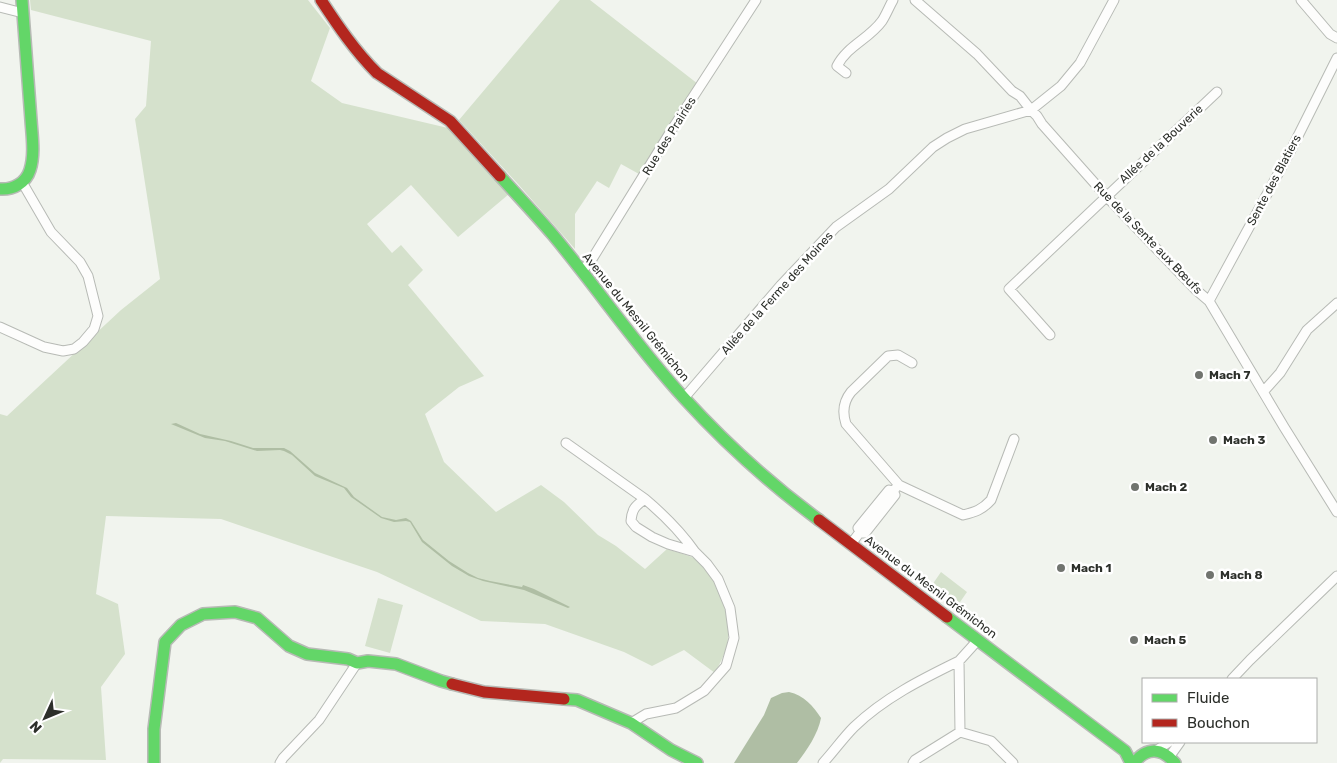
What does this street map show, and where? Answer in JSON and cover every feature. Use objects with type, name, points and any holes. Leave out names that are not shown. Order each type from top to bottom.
[{"type":"street","points":[[0,189],[5,190],[15,187],[22,182],[31,168],[30,105],[22,0]]},
{"type":"street","name":"Avenue du Mesnil Grémichon","points":[[321,0],[367,64],[377,73],[450,121],[496,170],[553,234],[655,365],[734,450],[784,494],[1125,751],[1133,763]]},
{"type":"street","name":"Rue des Prairies","points":[[581,270],[589,264],[756,0]]},
{"type":"street","points":[[846,73],[837,66],[840,60],[847,51],[866,37],[882,21],[893,0]]},
{"type":"street","name":"Rue de la Sente aux Bœufs","points":[[915,0],[977,54],[1012,91],[1020,96],[1106,196],[1195,289],[1209,301],[1337,512]]},
{"type":"street","points":[[1031,110],[1061,86],[1080,63],[1114,0]]},
{"type":"street","points":[[1301,0],[1330,34],[1337,38]]},
{"type":"street","points":[[0,7],[23,13]]},
{"type":"street","name":"Sente des Blatiers","points":[[1209,301],[1291,150],[1337,58]]},
{"type":"street","name":"Allée de la Bouverie","points":[[1050,335],[1009,289],[1217,92]]},
{"type":"street","name":"Allée de la Ferme des Moines","points":[[684,398],[781,285],[836,227],[889,189],[933,147],[947,138],[965,129],[1031,110]]},
{"type":"street","points":[[0,327],[44,347],[62,351],[74,349],[83,342],[94,329],[98,316],[88,276],[80,262],[51,232],[22,182]]},
{"type":"street","points":[[1263,392],[1280,372],[1307,330],[1337,303]]},
{"type":"street","points":[[912,362],[898,355],[888,356],[851,392],[846,398],[843,407],[843,416],[846,424],[896,488],[963,515],[984,508],[991,500],[1014,438]]},
{"type":"street","points":[[566,443],[645,499],[672,523],[718,579],[730,608],[734,638],[726,666],[704,691],[676,708],[646,714],[631,724]]},
{"type":"street","points":[[851,544],[860,532],[865,533],[895,495],[896,488]]},
{"type":"street","points":[[645,499],[637,505],[632,513],[631,521],[636,527],[668,544],[695,552]]},
{"type":"street","points":[[1233,678],[1337,576]]},
{"type":"street","points":[[154,763],[154,729],[165,642],[181,625],[203,614],[235,612],[257,618],[289,646],[307,654],[348,659],[357,663],[368,661],[396,664],[441,681],[484,692],[577,700],[631,724],[671,750],[697,763]]},
{"type":"street","points":[[824,763],[852,729],[868,714],[915,683],[959,661],[978,640]]},
{"type":"street","points":[[959,661],[960,732]]},
{"type":"street","points":[[280,763],[319,720],[357,663]]},
{"type":"street","points":[[913,763],[960,732],[991,741],[1013,763]]},
{"type":"street","points":[[1157,750],[1168,743]]},
{"type":"street","points":[[1133,763],[1143,754],[1157,750],[1164,752],[1173,760],[1180,743]]},
{"type":"street","name":"Avenue du Mesnil Grémichon","points":[[1125,751],[1143,754]]},
{"type":"shaded area","points":[[30,0],[308,0],[330,28],[311,81],[342,103],[448,128],[509,194],[458,237],[411,185],[367,224],[392,253],[401,245],[423,270],[408,285],[484,376],[459,387],[425,414],[444,462],[496,512],[541,485],[564,502],[598,535],[616,546],[645,569],[667,549],[689,556],[700,562],[717,587],[727,618],[727,646],[715,673],[684,650],[652,666],[624,652],[545,624],[481,621],[377,572],[221,519],[106,516],[96,594],[118,604],[125,654],[101,687],[106,760],[3,759],[0,763],[0,414],[7,416],[121,310],[160,279],[135,119],[146,106],[151,41],[31,10]]},
{"type":"shaded area","points":[[560,0],[590,0],[698,84],[639,174],[621,164],[609,188],[597,181],[575,214],[575,249],[459,120]]},
{"type":"shaded area","points":[[176,423],[200,434],[253,448],[284,448],[315,473],[347,488],[354,497],[382,517],[396,520],[406,518],[411,521],[423,540],[449,561],[468,573],[490,581],[522,587],[523,585],[570,607],[568,608],[524,590],[469,576],[452,566],[422,542],[410,522],[394,522],[381,518],[351,497],[344,488],[315,476],[292,455],[284,451],[257,451],[225,441],[205,438],[171,424]]},
{"type":"shaded area","points":[[941,572],[967,592],[958,605],[932,585]]},
{"type":"shaded area","points":[[378,598],[403,605],[390,653],[365,646]]},
{"type":"shaded area","points":[[789,692],[808,702],[821,718],[815,736],[797,763],[734,763],[764,715],[771,698]]},
{"type":"traffic: fast","points":[[0,189],[14,187],[22,182],[28,175],[32,158],[22,0]]},
{"type":"traffic: fast","points":[[500,176],[553,235],[650,359],[684,398],[748,462],[819,520]]},
{"type":"traffic: fast","points":[[154,763],[154,729],[165,642],[181,625],[203,614],[235,612],[257,618],[289,646],[307,654],[348,659],[357,663],[368,661],[396,664],[452,684]]},
{"type":"traffic: fast","points":[[947,617],[1125,751],[1131,763]]},
{"type":"traffic: fast","points":[[564,699],[577,700],[631,723],[671,750],[697,763]]},
{"type":"traffic: fast","points":[[1134,763],[1144,754],[1154,751],[1165,754],[1175,763]]},
{"type":"traffic: jam","points":[[321,0],[340,29],[377,73],[450,121],[500,176]]},
{"type":"traffic: jam","points":[[819,520],[947,617]]},
{"type":"traffic: jam","points":[[452,684],[484,692],[564,699]]},
{"type":"place","name":"Mach 7","points":[[1199,375]]},
{"type":"place","name":"Mach 3","points":[[1213,440]]},
{"type":"place","name":"Mach 2","points":[[1135,487]]},
{"type":"place","name":"Mach 1","points":[[1061,568]]},
{"type":"place","name":"Mach 8","points":[[1210,575]]},
{"type":"place","name":"Mach 5","points":[[1134,640]]}]
